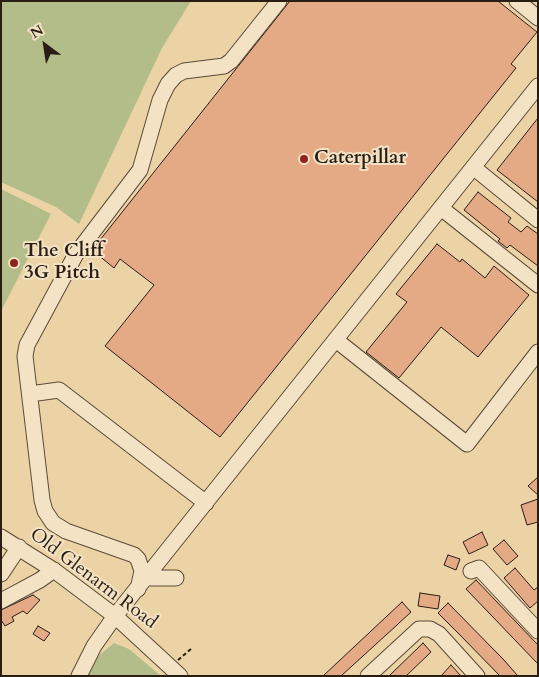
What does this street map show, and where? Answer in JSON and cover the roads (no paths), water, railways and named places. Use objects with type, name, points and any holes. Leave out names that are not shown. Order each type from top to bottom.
[{"type":"street","points":[[142,584],[142,571],[138,559],[134,556],[66,531],[53,523],[47,515],[42,500],[26,356],[27,345],[76,254],[140,170],[160,100],[168,84],[176,75],[184,71],[224,66],[231,61],[279,1]]},
{"type":"street","points":[[517,1],[538,18]]},
{"type":"street","points":[[79,676],[94,646],[115,616],[538,86]]},
{"type":"street","points":[[473,167],[538,220]]},
{"type":"street","points":[[441,208],[538,285]]},
{"type":"street","points":[[336,340],[467,444],[538,352]]},
{"type":"street","points":[[30,394],[59,390],[206,503]]},
{"type":"street","name":"Old Glenarm Road","points":[[1,536],[54,570],[115,616],[176,671]]},
{"type":"street","points":[[1,574],[18,547]]},
{"type":"street","points":[[471,571],[479,568],[535,623]]},
{"type":"street","points":[[1,601],[40,580],[54,570]]},
{"type":"street","points":[[142,584],[176,578]]},
{"type":"street","points":[[368,676],[418,629],[430,629],[439,634],[477,676]]},
{"type":"place","name":"Caterpillar","points":[[304,159]]},
{"type":"place","name":"The Cliff 3G Pitch","points":[[14,263]]}]
